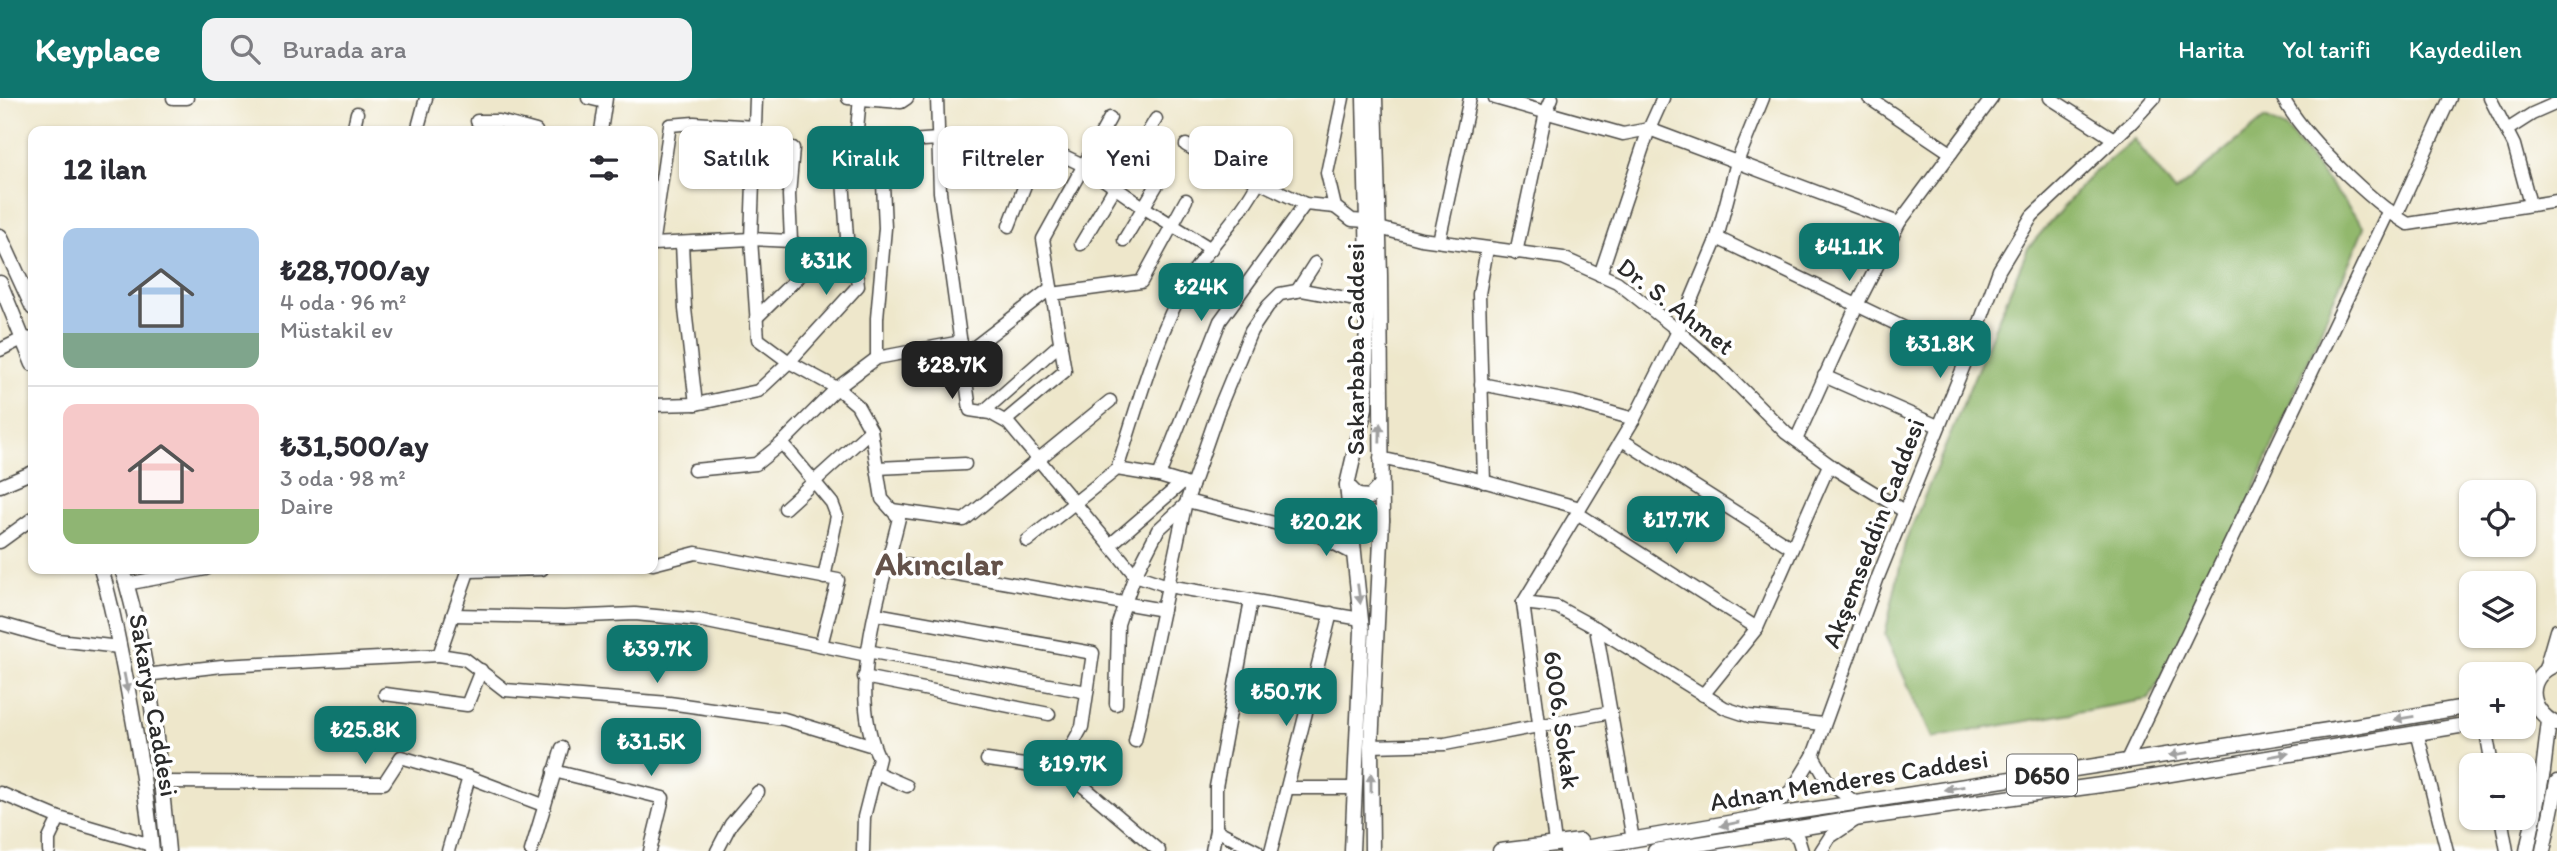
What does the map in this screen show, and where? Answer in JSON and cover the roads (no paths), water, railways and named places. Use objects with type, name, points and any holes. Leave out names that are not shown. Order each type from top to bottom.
[{"type":"main road","name":"Sakarbaba Caddesi","points":[[1364,98],[1373,224],[1382,520],[1371,746],[1372,851]]},
{"type":"main road","name":"Sakarbaba Caddesi","points":[[1352,851],[1362,619],[1348,485],[1364,408],[1367,302],[1373,224],[1375,98]]},
{"type":"main road","points":[[0,236],[28,297]]},
{"type":"main road","points":[[0,283],[28,337]]},
{"type":"main road","points":[[1348,485],[1358,496],[1370,497],[1381,485]]},
{"type":"main road","points":[[1351,522],[1359,513],[1370,513],[1382,520]]},
{"type":"main road","name":"Sakarya Caddesi","points":[[103,574],[111,601],[146,794],[151,848]]},
{"type":"main road","name":"Sakarya Caddesi","points":[[124,574],[145,675],[168,851]]},
{"type":"main road","points":[[2536,681],[2552,666],[2557,631]]},
{"type":"main road","points":[[2527,851],[2550,720],[2536,704]]},
{"type":"main road","name":"Adnan Menderes Caddesi","points":[[1500,851],[1561,847],[1592,839],[1613,844],[1758,818],[2459,708]]},
{"type":"main road","name":"Adnan Menderes Caddesi","points":[[1655,851],[1699,847],[1861,818],[2123,782],[2459,726]]},
{"type":"main road","points":[[2543,851],[2557,782]]},
{"type":"main road","points":[[1371,820],[1379,851]]},
{"type":"street","points":[[173,98],[187,98]]},
{"type":"street","points":[[418,126],[426,98]]},
{"type":"street","points":[[588,98],[606,100],[602,126]]},
{"type":"street","points":[[755,126],[756,98]]},
{"type":"street","points":[[848,98],[901,102],[907,98]]},
{"type":"street","points":[[857,126],[860,98]]},
{"type":"street","points":[[924,140],[938,139],[937,98]]},
{"type":"street","points":[[1335,207],[1327,173],[1343,98]]},
{"type":"street","points":[[1440,241],[1470,98]]},
{"type":"street","points":[[1495,98],[1623,134],[1649,129],[1899,223]]},
{"type":"street","points":[[1516,253],[1546,113],[1552,98]]},
{"type":"street","points":[[1600,275],[1649,129],[1663,98]]},
{"type":"street","points":[[1763,98],[1737,162],[1717,238],[1678,331],[1634,419],[1523,603],[1557,607],[1725,708],[1749,716],[1824,724]]},
{"type":"street","points":[[1870,98],[1951,153]]},
{"type":"street","points":[[1796,440],[1857,305],[1899,223],[1992,98]]},
{"type":"street","points":[[2050,98],[2114,139]]},
{"type":"street","name":"Akşemseddin Caddesi","points":[[1758,818],[1783,799],[1805,772],[1813,756],[1999,270],[2032,216],[2154,98]]},
{"type":"street","points":[[2283,98],[2309,135],[2392,214],[2407,223],[2557,201]]},
{"type":"street","points":[[2126,762],[2450,98]]},
{"type":"street","points":[[2490,98],[2514,145],[2530,204]]},
{"type":"street","points":[[2507,130],[2532,114],[2557,103]]},
{"type":"street","points":[[354,126],[358,113]]},
{"type":"street","points":[[1105,126],[1110,118]]},
{"type":"street","points":[[1152,126],[1156,119]]},
{"type":"street","points":[[477,121],[499,121],[518,126]]},
{"type":"street","points":[[658,208],[670,125],[694,123],[740,126]]},
{"type":"street","points":[[1005,421],[1065,371],[1043,239],[1082,167]]},
{"type":"street","points":[[753,189],[751,239],[758,339],[789,362],[836,388],[857,405],[871,430],[882,499],[899,518],[867,653],[864,677],[863,690],[873,746],[879,758],[863,817],[863,851]]},
{"type":"street","points":[[790,189],[791,241]]},
{"type":"street","points":[[836,262],[847,238],[844,189]]},
{"type":"street","points":[[877,358],[877,318],[885,228],[883,189]]},
{"type":"street","points":[[940,189],[970,410],[1005,421],[1135,575],[1168,586],[1362,619]]},
{"type":"street","points":[[1009,226],[1023,189]]},
{"type":"street","points":[[1081,244],[1114,189]]},
{"type":"street","points":[[1118,189],[1211,249]]},
{"type":"street","points":[[1124,240],[1154,189]]},
{"type":"street","points":[[1027,541],[1117,469],[1163,330],[1188,281],[1255,189]]},
{"type":"street","points":[[1159,476],[1220,321],[1305,204],[1276,189]]},
{"type":"street","points":[[962,356],[1052,291],[1140,282],[1186,200]]},
{"type":"street","name":"Dr. S. Ahmet","points":[[1305,204],[1335,207],[1352,220],[1440,241],[1563,258],[1617,282],[1723,370],[1786,433],[1829,465],[1905,510]]},
{"type":"street","points":[[1717,238],[1967,358]]},
{"type":"street","points":[[658,242],[751,239],[791,241],[819,257],[836,262],[856,278],[858,286],[789,362],[758,391],[696,404],[658,405]]},
{"type":"street","points":[[682,243],[685,309],[696,404]]},
{"type":"street","points":[[1484,482],[1479,294],[1487,249]]},
{"type":"street","points":[[756,318],[819,257]]},
{"type":"street","points":[[1297,291],[1315,263]]},
{"type":"street","points":[[1135,741],[1186,503],[1187,485],[1251,331],[1280,294],[1297,291],[1367,302]]},
{"type":"street","points":[[0,350],[28,339]]},
{"type":"street","points":[[694,470],[756,464],[782,443],[836,388],[877,358],[961,342]]},
{"type":"street","points":[[983,412],[1060,344]]},
{"type":"street","points":[[1824,376],[1938,426]]},
{"type":"street","points":[[1481,384],[1573,402],[1634,419]]},
{"type":"street","points":[[892,510],[964,520],[1110,401]]},
{"type":"street","points":[[785,508],[871,430]]},
{"type":"street","points":[[1622,440],[1792,548]]},
{"type":"street","points":[[782,443],[832,503],[837,516],[824,578]]},
{"type":"street","points":[[1380,458],[1484,482],[1579,510],[1757,628]]},
{"type":"street","points":[[877,468],[965,464]]},
{"type":"street","points":[[1703,695],[1757,628],[1829,465]]},
{"type":"street","points":[[1117,469],[1159,476],[1187,485]]},
{"type":"street","points":[[0,486],[28,474]]},
{"type":"street","points":[[1110,545],[1187,485]]},
{"type":"street","points":[[1186,503],[1314,533],[1354,554]]},
{"type":"street","points":[[1116,704],[1118,624],[1125,603],[1135,575],[1158,530],[1186,503]]},
{"type":"street","points":[[0,542],[28,522]]},
{"type":"street","points":[[1314,533],[1337,532],[1351,522]]},
{"type":"street","points":[[658,563],[696,552],[838,580],[821,645]]},
{"type":"street","points":[[888,562],[1163,610]]},
{"type":"street","points":[[127,584],[180,574]]},
{"type":"street","points":[[439,656],[468,574]]},
{"type":"street","points":[[1212,851],[1216,830],[1216,787],[1251,600]]},
{"type":"street","name":"6006. Sokak","points":[[1523,603],[1561,847]]},
{"type":"street","points":[[1271,851],[1331,613]]},
{"type":"street","points":[[453,615],[565,617],[635,614],[698,620],[821,645],[1087,692]]},
{"type":"street","points":[[876,614],[1093,653],[1082,727],[1072,745],[1062,775]]},
{"type":"street","points":[[2,624],[58,640],[119,647]]},
{"type":"street","points":[[1596,628],[1633,840]]},
{"type":"street","points":[[145,675],[222,666],[439,656],[465,659],[505,690],[669,703],[784,719],[873,746]]},
{"type":"street","points":[[386,694],[467,705],[481,670]]},
{"type":"street","points":[[864,677],[1049,714]]},
{"type":"street","points":[[1371,746],[1445,744],[1611,712]]},
{"type":"street","points":[[2417,732],[2447,851]]},
{"type":"street","points":[[531,851],[562,748]]},
{"type":"street","points":[[1813,756],[1828,782],[1856,803]]},
{"type":"street","points":[[161,782],[384,783],[401,757],[469,777],[543,805]]},
{"type":"street","points":[[987,760],[1032,766],[1062,775],[1083,786],[1158,851]]},
{"type":"street","points":[[554,771],[663,798],[650,851]]},
{"type":"street","points":[[875,772],[907,786]]},
{"type":"street","points":[[449,851],[469,777]]},
{"type":"street","points":[[1289,788],[1355,788]]},
{"type":"street","points":[[717,851],[731,824],[758,792]]},
{"type":"street","points":[[0,793],[59,818],[151,848]]},
{"type":"street","points":[[49,851],[49,839],[59,818]]},
{"type":"street","points":[[1821,851],[1830,837],[1861,818]]},
{"type":"street","points":[[1216,830],[1257,851]]},
{"type":"street","points":[[1788,830],[1798,838],[1801,851]]},
{"type":"street","points":[[2503,830],[2507,851]]},
{"type":"district","name":"Akıncılar","points":[[939,563]]}]
